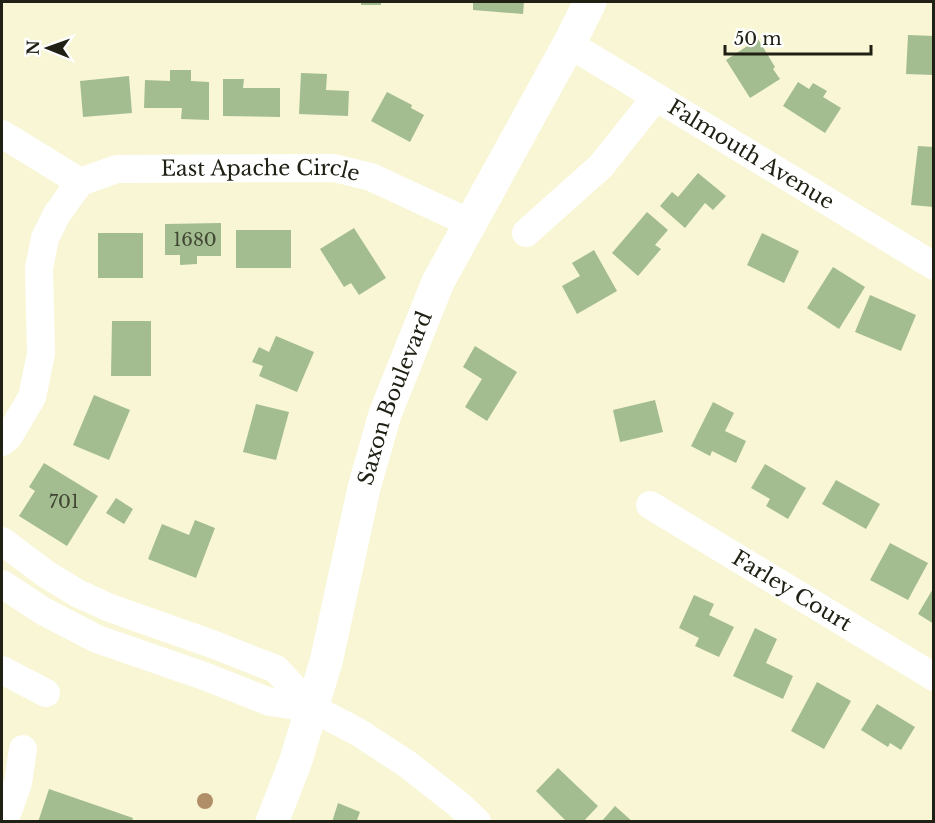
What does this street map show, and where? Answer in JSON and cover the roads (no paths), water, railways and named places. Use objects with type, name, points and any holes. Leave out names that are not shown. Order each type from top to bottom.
[{"type":"main road","name":"Saxon Boulevard","points":[[272,822],[295,763],[326,662],[364,488],[385,414],[438,282],[590,2]]},
{"type":"street","name":"Falmouth Avenue","points":[[569,44],[933,266]]},
{"type":"street","points":[[526,233],[601,166],[656,97]]},
{"type":"street","points":[[2,134],[80,182],[57,214],[45,238],[39,268],[41,354],[32,397],[9,436],[2,442]]},
{"type":"street","name":"East Apache Circle","points":[[80,182],[117,169],[334,168],[371,177],[470,223]]},
{"type":"street","name":"Farley Court","points":[[650,505],[933,677]]},
{"type":"street","points":[[2,541],[46,574],[88,598],[276,669],[312,708],[357,732],[407,764],[477,822]]},
{"type":"street","points":[[2,584],[43,611],[96,639],[204,676],[270,702],[312,708]]},
{"type":"street","points":[[2,670],[46,693]]},
{"type":"street","points":[[4,822],[18,783],[23,749]]}]
